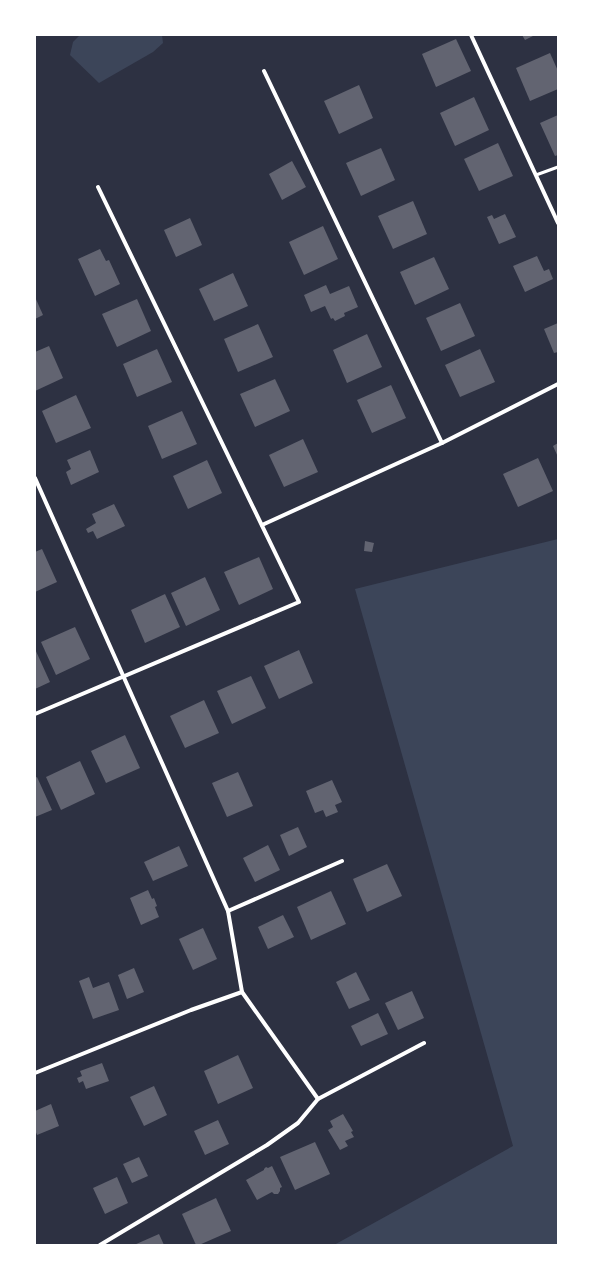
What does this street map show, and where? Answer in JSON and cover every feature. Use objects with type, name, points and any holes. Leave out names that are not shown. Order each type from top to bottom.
[{"type":"street","points":[[471,35],[558,223]]},
{"type":"street","points":[[264,71],[442,443]]},
{"type":"street","points":[[35,714],[299,602],[98,187]]},
{"type":"street","points":[[262,525],[442,443],[558,384]]},
{"type":"street","points":[[35,478],[228,911],[242,992],[318,1100]]},
{"type":"street","points":[[228,911],[342,861]]},
{"type":"street","points":[[35,1073],[191,1010],[242,992]]},
{"type":"street","points":[[100,1245],[267,1145],[298,1123],[318,1100],[424,1043]]},
{"type":"lane","points":[[536,175],[558,166]]},
{"type":"shaded area","points":[[80,35],[162,35],[163,43],[153,52],[99,83],[70,55],[73,42]]},
{"type":"shaded area","points":[[558,539],[558,1245],[334,1245],[513,1146],[355,589]]},
{"type":"building","points":[[522,35],[535,35],[525,40]]},
{"type":"building","points":[[456,39],[471,71],[436,87],[422,54]]},
{"type":"building","points":[[550,53],[558,71],[558,89],[530,101],[516,68]]},
{"type":"building","points":[[359,85],[373,118],[339,134],[324,101]]},
{"type":"building","points":[[474,97],[489,130],[455,146],[440,113]]},
{"type":"building","points":[[558,115],[558,155],[555,156],[540,123]]},
{"type":"building","points":[[498,143],[513,176],[479,191],[464,159]]},
{"type":"building","points":[[381,148],[395,180],[361,196],[346,163]]},
{"type":"building","points":[[292,161],[306,187],[282,200],[269,174]]},
{"type":"building","points":[[413,201],[427,234],[393,249],[378,216]]},
{"type":"building","points":[[505,214],[516,237],[499,244],[487,217],[492,215],[494,219]]},
{"type":"building","points":[[190,218],[202,245],[176,257],[164,230]]},
{"type":"building","points":[[323,226],[338,259],[304,275],[289,242]]},
{"type":"building","points":[[100,249],[106,261],[109,260],[120,284],[95,296],[78,259]]},
{"type":"building","points":[[537,256],[544,271],[549,269],[553,279],[525,292],[513,266]]},
{"type":"building","points":[[434,257],[449,289],[415,305],[400,272]]},
{"type":"building","points":[[233,273],[248,306],[214,321],[199,289]]},
{"type":"building","points":[[326,285],[330,294],[349,286],[358,307],[344,313],[345,316],[335,321],[333,318],[331,319],[325,306],[311,312],[304,295]]},
{"type":"building","points":[[35,297],[43,315],[35,319]]},
{"type":"building","points":[[137,299],[151,331],[117,347],[102,314]]},
{"type":"building","points":[[460,303],[475,336],[441,351],[426,318]]},
{"type":"building","points":[[558,323],[558,352],[554,353],[544,329]]},
{"type":"building","points":[[258,324],[273,357],[238,372],[224,339]]},
{"type":"building","points":[[367,334],[382,367],[347,383],[333,350]]},
{"type":"building","points":[[49,346],[63,378],[35,391],[35,352]]},
{"type":"building","points":[[157,349],[172,382],[137,397],[123,364]]},
{"type":"building","points":[[480,349],[495,382],[460,397],[445,365]]},
{"type":"building","points":[[275,379],[290,411],[255,427],[240,394]]},
{"type":"building","points":[[391,385],[406,418],[372,433],[357,400]]},
{"type":"building","points":[[76,395],[91,428],[56,443],[42,411]]},
{"type":"building","points":[[182,411],[197,444],[162,459],[148,426]]},
{"type":"building","points":[[303,439],[318,472],[284,487],[269,455]]},
{"type":"building","points":[[558,443],[558,457],[553,446]]},
{"type":"building","points":[[90,450],[99,472],[71,485],[66,472],[71,469],[67,460]]},
{"type":"building","points":[[538,458],[553,491],[518,507],[503,474]]},
{"type":"building","points":[[207,460],[222,493],[188,509],[173,476]]},
{"type":"building","points":[[114,504],[125,526],[97,539],[93,531],[88,533],[86,529],[96,523],[92,514]]},
{"type":"building","points":[[365,541],[374,543],[372,552],[364,551]]},
{"type":"building","points":[[42,549],[57,582],[35,592],[35,552]]},
{"type":"building","points":[[259,557],[273,589],[239,605],[224,572]]},
{"type":"building","points":[[205,577],[220,610],[186,626],[171,593]]},
{"type":"building","points":[[165,594],[180,627],[145,643],[131,610]]},
{"type":"building","points":[[75,627],[90,659],[56,675],[41,642]]},
{"type":"building","points":[[35,649],[50,682],[35,689]]},
{"type":"building","points":[[299,650],[313,683],[279,699],[264,666]]},
{"type":"building","points":[[251,676],[266,708],[232,724],[217,691]]},
{"type":"building","points":[[204,700],[219,733],[185,748],[170,716]]},
{"type":"building","points":[[125,735],[140,768],[106,783],[91,751]]},
{"type":"building","points":[[80,761],[95,794],[61,810],[46,777]]},
{"type":"building","points":[[238,772],[253,806],[227,817],[212,783]]},
{"type":"building","points":[[37,777],[52,810],[35,817],[35,778]]},
{"type":"building","points":[[332,780],[342,802],[335,805],[338,812],[326,817],[323,810],[315,813],[306,791]]},
{"type":"building","points":[[298,827],[307,847],[289,856],[280,835]]},
{"type":"building","points":[[268,845],[280,870],[255,882],[243,858]]},
{"type":"building","points":[[179,846],[188,866],[153,881],[144,862]]},
{"type":"building","points":[[387,864],[402,896],[367,912],[353,879]]},
{"type":"building","points":[[148,890],[152,899],[154,898],[157,906],[155,907],[159,917],[141,925],[130,898]]},
{"type":"building","points":[[331,891],[346,924],[311,940],[297,907]]},
{"type":"building","points":[[283,915],[294,937],[268,949],[258,927]]},
{"type":"building","points":[[203,928],[217,959],[193,970],[179,939]]},
{"type":"building","points":[[134,968],[144,992],[127,999],[118,975]]},
{"type":"building","points":[[356,972],[370,1000],[349,1009],[336,982]]},
{"type":"building","points":[[89,977],[93,988],[109,982],[119,1010],[93,1019],[79,981]]},
{"type":"building","points":[[412,991],[424,1018],[398,1030],[385,1003]]},
{"type":"building","points":[[378,1013],[388,1034],[361,1046],[351,1026]]},
{"type":"building","points":[[238,1055],[253,1088],[218,1104],[204,1071]]},
{"type":"building","points":[[102,1063],[109,1081],[86,1089],[83,1081],[79,1083],[77,1078],[82,1076],[80,1071]]},
{"type":"building","points":[[154,1086],[167,1115],[144,1126],[130,1097]]},
{"type":"building","points":[[51,1104],[59,1126],[37,1135],[35,1130],[35,1111]]},
{"type":"building","points":[[343,1114],[353,1131],[351,1132],[354,1137],[345,1141],[348,1146],[340,1150],[328,1130],[333,1127],[330,1121]]},
{"type":"building","points":[[218,1120],[229,1144],[205,1155],[194,1131]]},
{"type":"building","points":[[315,1142],[330,1174],[295,1190],[280,1157]]},
{"type":"building","points":[[139,1157],[148,1176],[132,1183],[123,1164]]},
{"type":"building","points":[[272,1166],[282,1187],[280,1188],[278,1194],[274,1194],[272,1192],[257,1200],[246,1180],[264,1170],[266,1167],[268,1168]]},
{"type":"building","points":[[117,1177],[128,1203],[105,1214],[93,1188]]},
{"type":"building","points":[[216,1198],[231,1231],[196,1245],[182,1214]]},
{"type":"building","points":[[159,1234],[164,1245],[134,1245]]}]
